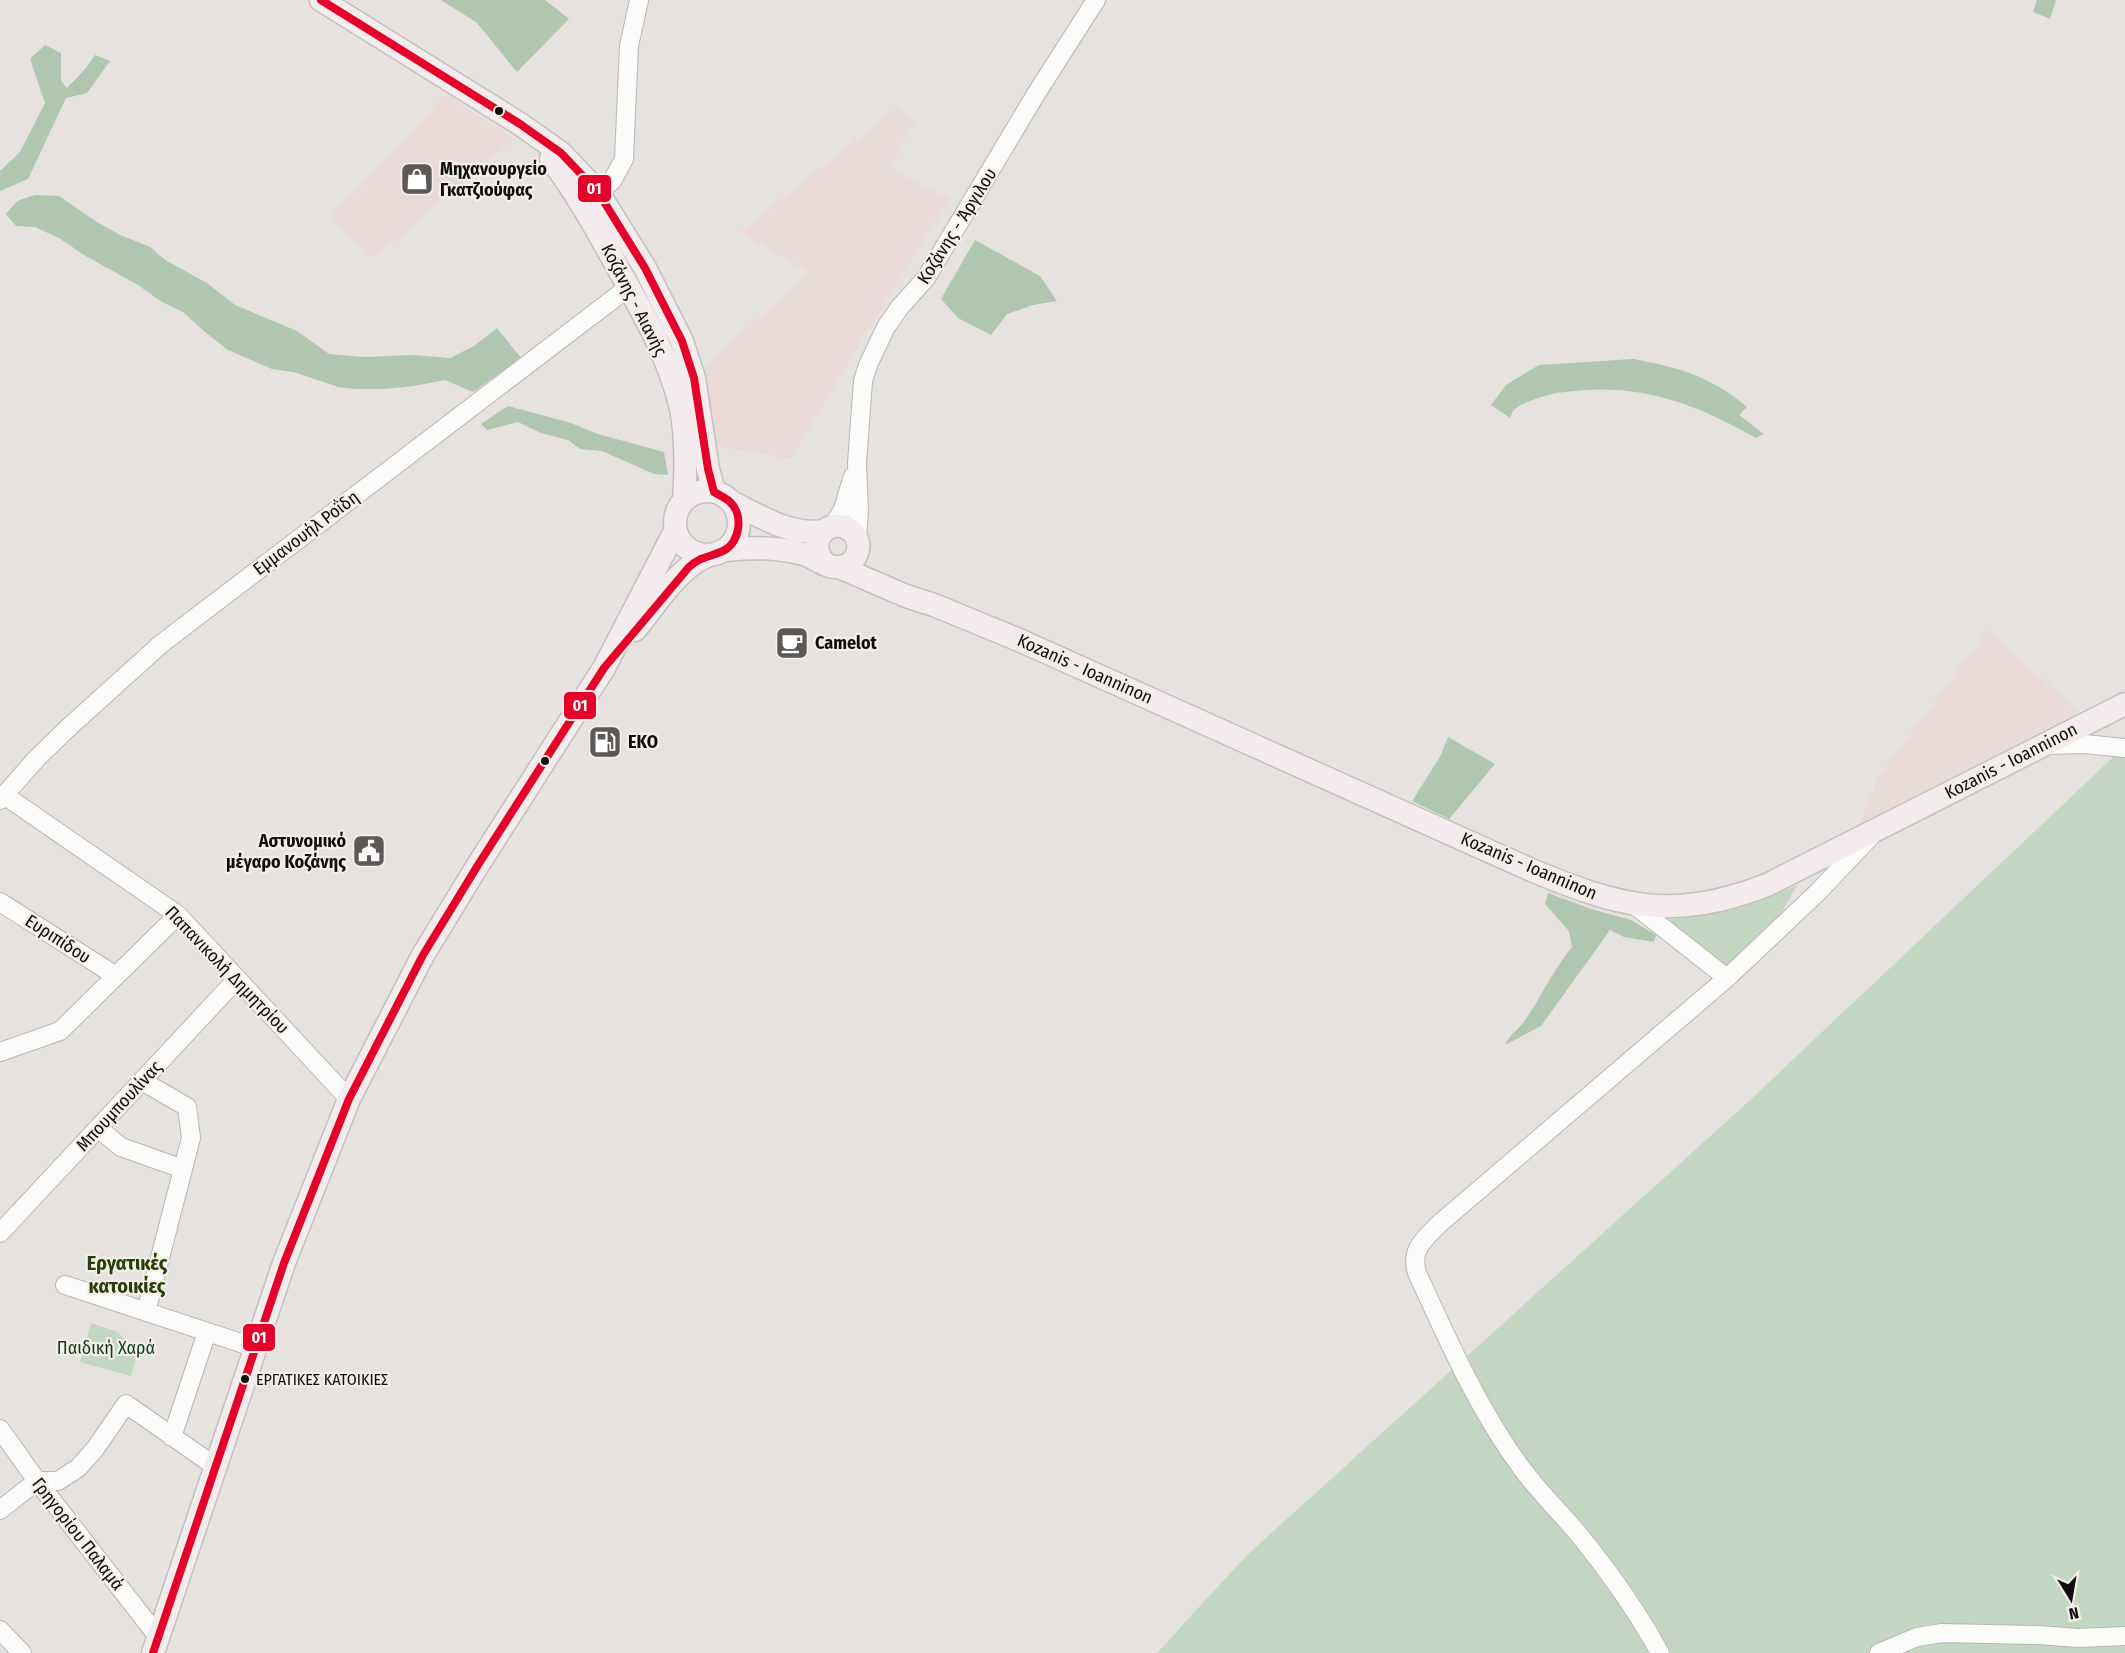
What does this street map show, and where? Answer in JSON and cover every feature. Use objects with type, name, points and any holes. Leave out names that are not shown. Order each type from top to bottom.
[{"type":"main road","name":"Κοζάνης - Αιανής","points":[[321,0],[520,124],[561,153],[598,192],[645,268],[682,341],[694,378],[708,470],[722,497]]},
{"type":"main road","name":"Κοζάνης - Αιανής","points":[[520,124],[552,160],[581,202],[660,347],[677,393],[685,440],[684,500]]},
{"type":"main road","points":[[156,1646],[284,1263],[349,1099],[423,955],[604,669],[675,531],[675,518],[684,500],[701,492],[722,497],[794,531],[812,533],[839,526],[849,529],[858,541],[857,555],[850,564],[831,565],[818,553],[820,536],[828,529]]},
{"type":"main road","points":[[604,669],[673,584],[696,560],[717,552],[734,540],[739,527],[738,513],[722,497]]},
{"type":"main road","points":[[675,531],[685,547],[696,554],[717,552]]},
{"type":"main road","name":"Kozanis - Ioanninon","points":[[858,541],[879,569],[934,605]]},
{"type":"main road","name":"Kozanis - Ioanninon","points":[[717,552],[748,547],[784,550],[808,556],[1041,649],[1529,869],[1597,896],[1634,904],[1693,906],[1729,899],[1789,876],[2125,704]]},
{"type":"street","points":[[598,192],[612,182],[624,159],[629,46],[639,0]]},
{"type":"street","name":"Κοζάνης - Άργιλου","points":[[857,463],[863,381],[876,346],[900,307],[936,263],[1036,94],[1096,0]]},
{"type":"street","name":"Εμμανουήλ Ροΐδη","points":[[2,797],[68,728],[161,644],[629,287]]},
{"type":"street","points":[[828,529],[843,509],[857,463]]},
{"type":"street","points":[[857,463],[858,541]]},
{"type":"street","points":[[2042,745],[2084,744],[2125,748]]},
{"type":"street","name":"Παπανικολή Δημητρίου","points":[[2,797],[178,915],[349,1099]]},
{"type":"street","points":[[1660,1653],[1643,1622],[1606,1569],[1524,1472],[1505,1444],[1466,1376],[1414,1262],[1418,1247],[1439,1224],[1727,978],[1819,891],[1874,832]]},
{"type":"street","name":"Ευριπίδου","points":[[0,902],[116,976]]},
{"type":"street","points":[[1634,904],[1727,978]]},
{"type":"street","points":[[0,1052],[60,1031],[178,915]]},
{"type":"street","name":"Μπουμπουλίνας","points":[[0,1233],[237,979]]},
{"type":"street","points":[[142,1081],[187,1107],[191,1138],[146,1312]]},
{"type":"street","points":[[98,1128],[121,1147],[183,1169]]},
{"type":"street","points":[[65,1285],[256,1348]]},
{"type":"street","points":[[172,1437],[207,1332]]},
{"type":"street","points":[[0,1510],[37,1481],[58,1480],[78,1468],[95,1449],[126,1404],[216,1467]]},
{"type":"street","name":"Γρηγορίου Παλαμά","points":[[0,1429],[156,1646]]},
{"type":"street","points":[[0,1630],[22,1653]]},
{"type":"street","points":[[1879,1653],[1917,1637],[1942,1633],[2078,1638],[2125,1636]]},
{"type":"shaded area","name":"Μηχανουργείο Γκατζιούφας","points":[[446,94],[514,139],[375,258],[329,219]]},
{"type":"shaded area","points":[[897,108],[915,120],[890,168],[950,199],[791,459],[717,446],[704,369],[808,272],[740,232]]},
{"type":"shaded area","points":[[1988,630],[2079,712],[1860,824],[1879,776]]},
{"type":"green space","points":[[441,0],[545,0],[569,19],[517,72],[477,23]]},
{"type":"green space","points":[[2037,0],[2056,0],[2050,19],[2033,12]]},
{"type":"green space","points":[[45,45],[61,53],[61,81],[67,88],[95,55],[110,61],[87,93],[66,98],[28,179],[0,191],[0,171],[20,152],[45,103],[30,59]]},
{"type":"green space","points":[[35,195],[59,196],[120,235],[150,247],[165,260],[207,283],[235,305],[297,331],[329,354],[364,357],[413,355],[450,358],[474,346],[497,328],[521,358],[473,392],[445,380],[384,389],[354,389],[338,387],[293,372],[272,369],[228,350],[183,312],[162,302],[59,238],[35,227],[16,226],[6,214],[17,201]]},
{"type":"green space","points":[[975,240],[1040,276],[1057,301],[1033,305],[1007,314],[991,335],[958,318],[941,299]]},
{"type":"green space","points":[[1633,359],[1680,370],[1721,388],[1747,407],[1739,415],[1764,434],[1756,438],[1684,404],[1636,392],[1585,390],[1557,393],[1523,404],[1514,410],[1510,418],[1491,405],[1506,385],[1539,365]]},
{"type":"green space","points":[[508,406],[664,452],[668,475],[654,474],[602,451],[580,449],[568,440],[541,433],[518,422],[487,430],[481,424]]},
{"type":"green space","points":[[1448,737],[1495,764],[1449,819],[1412,801],[1440,757]]},
{"type":"green space","points":[[2125,746],[2125,1653],[1157,1653],[1247,1555],[1748,1102]]},
{"type":"green space","points":[[1797,885],[1771,931],[1727,969],[1666,920],[1733,909],[1765,899]]},
{"type":"green space","points":[[1548,893],[1591,909],[1631,920],[1656,935],[1654,942],[1624,937],[1610,930],[1541,1026],[1505,1045],[1526,1019],[1559,964],[1572,947],[1569,931],[1545,904]]},
{"type":"green space","name":"Παιδική Χαρά","points":[[91,1323],[118,1332],[137,1353],[131,1376],[80,1362]]},
{"type":"transit line","name":"01","points":[[153,1653],[284,1263],[349,1099],[423,955],[604,668],[689,567],[729,547],[738,528],[734,508],[714,492],[708,469],[694,378],[682,341],[645,268],[598,192],[561,153],[520,124],[321,0]]},
{"type":"place","name":"Μηχανουργείο Γκατζιούφας","points":[[417,179]]},
{"type":"place","name":"Camelot","points":[[792,643]]},
{"type":"place","name":"EKO","points":[[605,742]]},
{"type":"place","name":"Αστυνομικό μέγαρο Κοζάνης","points":[[369,851]]},
{"type":"place","name":"ΕΡΓΑΤΙΚΕΣ ΚΑΤΟΙΚΙΕΣ","points":[[245,1379]]},
{"type":"district","name":"Εργατικές κατοικίες","points":[[127,1274]]}]
